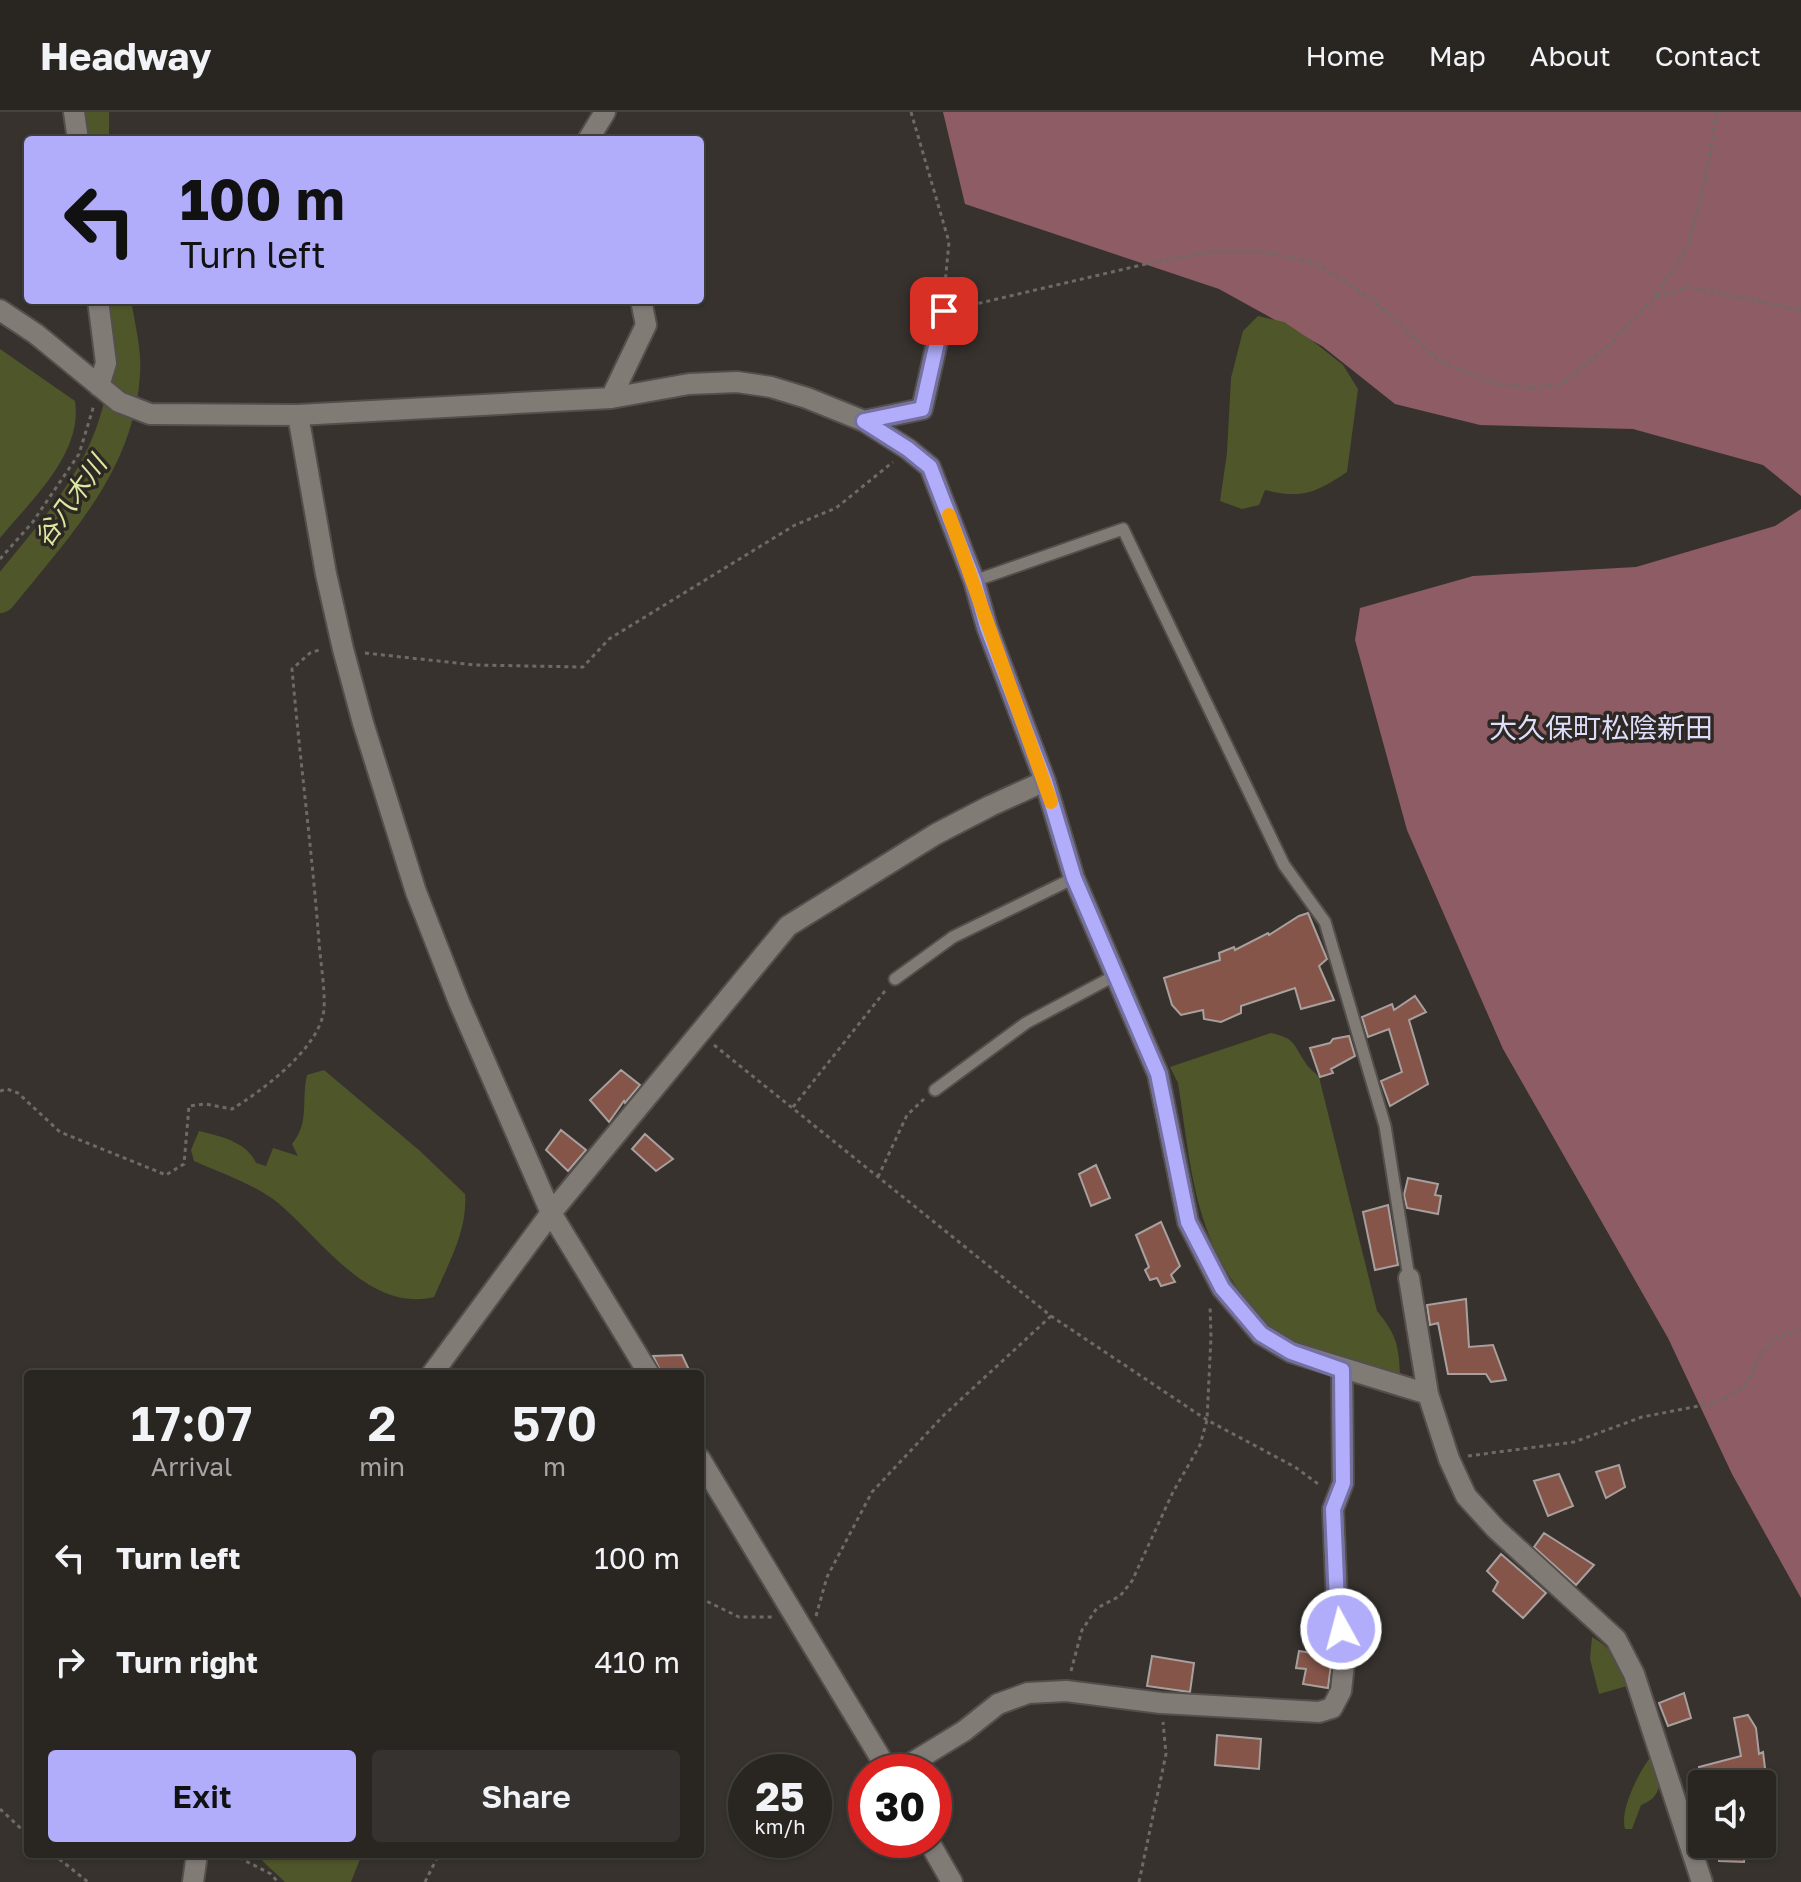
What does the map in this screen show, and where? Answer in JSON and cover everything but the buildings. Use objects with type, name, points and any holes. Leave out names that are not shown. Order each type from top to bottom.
[{"type":"street","points":[[74,112],[77,136]]},
{"type":"street","points":[[590,136],[605,112]]},
{"type":"street","points":[[99,304],[106,363],[99,386]]},
{"type":"street","points":[[611,398],[646,325],[642,304]]},
{"type":"street","points":[[0,310],[36,334],[119,402],[150,414],[298,415],[611,398],[689,384],[737,382],[771,387],[807,398],[864,421],[908,449],[930,467],[974,581],[987,627],[1045,781],[1074,878],[1158,1074],[1188,1222],[1222,1288],[1261,1334],[1291,1352],[1428,1394]]},
{"type":"street","points":[[864,421],[922,409],[944,311]]},
{"type":"street","points":[[298,415],[326,574],[343,649],[385,793],[440,957],[551,1213],[647,1370]]},
{"type":"street","points":[[435,1370],[551,1213],[788,926],[936,834],[1045,781]]},
{"type":"street","points":[[1409,1278],[1428,1394],[1449,1459],[1466,1496],[1496,1529],[1616,1639],[1634,1674],[1702,1882]]},
{"type":"street","points":[[926,1754],[964,1731],[998,1704],[1028,1693],[1066,1691],[1161,1703],[1319,1712],[1332,1708],[1341,1691],[1345,1654],[1337,1603],[1333,1509],[1343,1483],[1342,1370]]},
{"type":"street","points":[[704,1466],[878,1754]]},
{"type":"street","points":[[193,1882],[196,1858]]},
{"type":"street","points":[[938,1858],[952,1882]]},
{"type":"lane","points":[[974,581],[1123,529],[1284,865],[1325,922],[1385,1126],[1409,1278]]},
{"type":"lane","points":[[895,979],[953,937],[1074,878]]},
{"type":"lane","points":[[935,1090],[1026,1023],[1116,975]]},
{"type":"path","points":[[911,112],[949,242],[944,311],[1210,252],[1264,252],[1314,262],[1373,300],[1441,362],[1493,383],[1536,388],[1562,384],[1605,349],[1656,296],[1688,246],[1705,180],[1717,112]]},
{"type":"path","points":[[1656,296],[1689,287],[1801,310]]},
{"type":"path","points":[[0,559],[32,523],[79,454],[99,386]]},
{"type":"path","points":[[0,1091],[7,1089],[18,1093],[60,1132],[166,1175],[184,1164],[189,1106],[206,1104],[232,1109],[255,1095],[308,1046],[324,1014],[313,857],[301,774],[292,669],[310,653],[328,647],[475,665],[583,667],[609,639],[795,525],[836,508],[908,449]]},
{"type":"path","points":[[792,1108],[895,979]]},
{"type":"path","points":[[698,1033],[1051,1316],[1207,1420],[1295,1467],[1337,1498]]},
{"type":"path","points":[[878,1177],[907,1115],[935,1090]]},
{"type":"path","points":[[1066,1691],[1082,1630],[1097,1608],[1120,1596],[1132,1581],[1173,1492],[1200,1445],[1207,1420],[1210,1306]]},
{"type":"path","points":[[810,1641],[827,1577],[872,1492],[944,1415],[1051,1316]]},
{"type":"path","points":[[1449,1459],[1574,1442],[1642,1417],[1720,1402],[1745,1386],[1759,1357],[1777,1337],[1801,1330]]},
{"type":"path","points":[[704,1600],[739,1617],[795,1617]]},
{"type":"path","points":[[1139,1882],[1166,1754],[1161,1703]]},
{"type":"path","points":[[0,1809],[24,1831]]},
{"type":"path","points":[[58,1858],[88,1882]]},
{"type":"path","points":[[240,1858],[271,1874],[278,1882]]},
{"type":"path","points":[[425,1882],[437,1858]]},
{"type":"shaded area","points":[[943,112],[1801,112],[1801,496],[1763,465],[1633,429],[1480,425],[1395,404],[1322,346],[1219,289],[965,204]]},
{"type":"shaded area","points":[[1258,316],[1284,322],[1314,342],[1343,365],[1358,389],[1347,472],[1326,485],[1299,494],[1265,490],[1259,505],[1242,509],[1220,501],[1227,453],[1231,378],[1243,331]]},
{"type":"shaded area","points":[[0,349],[75,401],[75,421],[63,458],[0,538]]},
{"type":"shaded area","points":[[1801,509],[1801,1598],[1732,1474],[1668,1338],[1503,1049],[1407,830],[1355,640],[1360,608],[1473,576],[1636,567],[1775,526]]},
{"type":"shaded area","points":[[1271,1033],[1285,1037],[1292,1043],[1319,1077],[1377,1311],[1395,1340],[1400,1375],[1325,1354],[1272,1330],[1230,1276],[1205,1224],[1191,1170],[1178,1083],[1170,1067]]},
{"type":"shaded area","points":[[324,1070],[420,1151],[465,1194],[460,1234],[434,1297],[410,1299],[388,1294],[367,1283],[328,1252],[277,1202],[237,1179],[194,1161],[191,1150],[199,1131],[240,1145],[256,1163],[266,1166],[273,1148],[298,1156],[292,1144],[303,1120],[307,1075]]},
{"type":"shaded area","points":[[1592,1637],[1610,1652],[1627,1686],[1599,1694],[1590,1659]]},
{"type":"shaded area","points":[[1655,1752],[1660,1775],[1658,1790],[1655,1796],[1641,1805],[1632,1829],[1625,1829],[1625,1811],[1632,1789]]},
{"type":"shaded area","points":[[259,1858],[360,1858],[351,1882],[285,1882]]},
{"type":"waterway","name":"谷八木川","points":[[93,112],[93,136]]},
{"type":"waterway","name":"谷八木川","points":[[0,597],[80,494],[110,438],[124,374],[116,304]]},
{"type":"slow traffic","points":[[949,515],[1051,802]]},
{"type":"district","name":"大久保町松陰新田","points":[[1601,727]]},
{"type":"route","points":[[944,311],[922,409],[864,421],[930,467],[1045,781],[1074,878],[1158,1074],[1188,1222],[1222,1288],[1261,1334],[1291,1352],[1342,1370],[1343,1483],[1333,1509],[1341,1629]]}]
